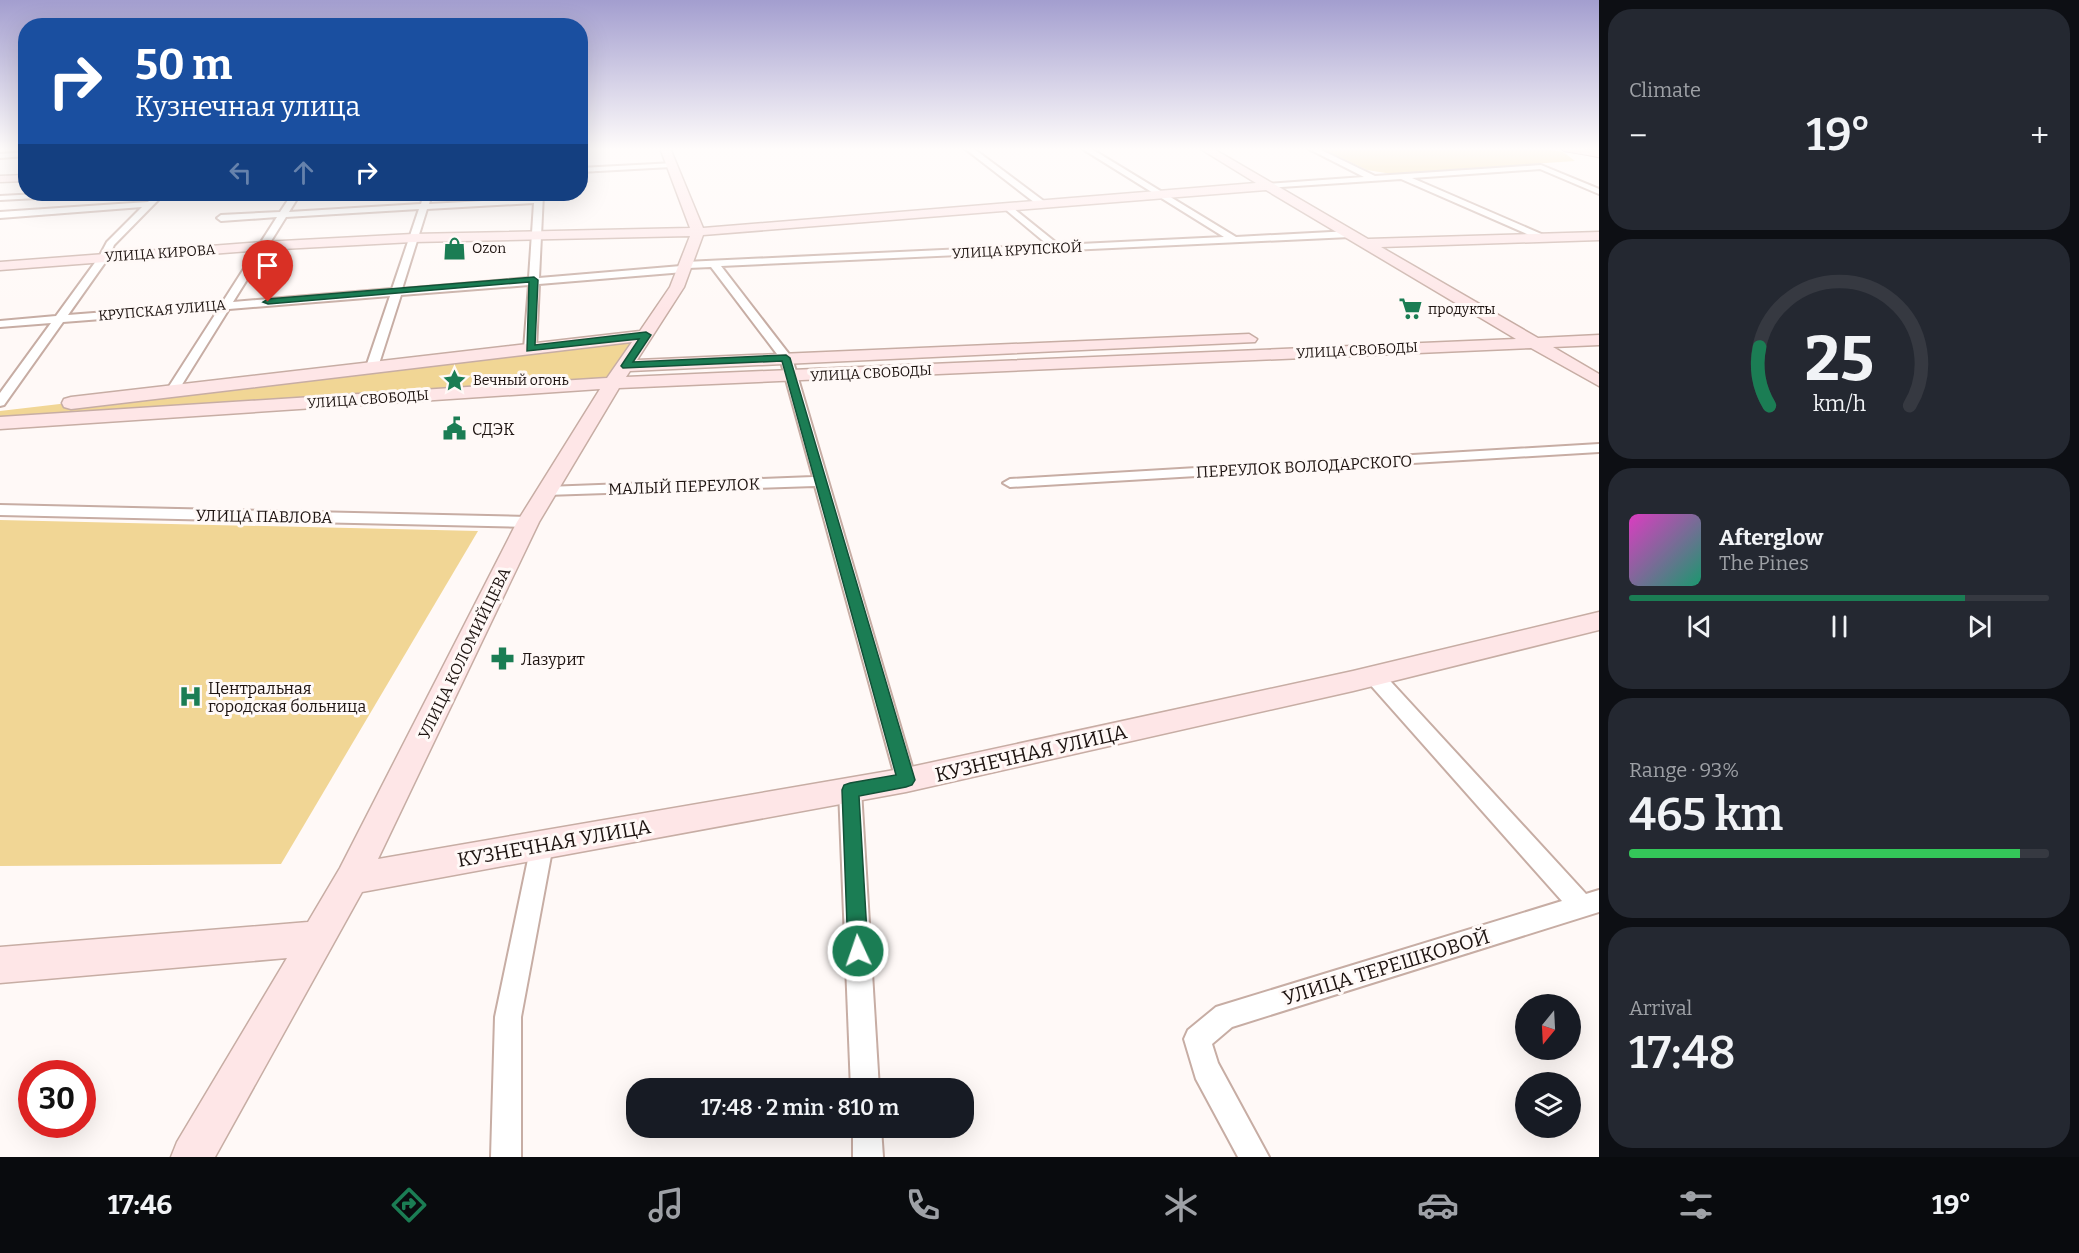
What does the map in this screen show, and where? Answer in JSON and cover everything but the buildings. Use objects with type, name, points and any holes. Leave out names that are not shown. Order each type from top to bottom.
[{"type":"street","points":[[172,391],[290,202]]},
{"type":"street","points":[[372,367],[425,202]]},
{"type":"street","points":[[221,218],[481,202]]},
{"type":"street","points":[[530,349],[539,202]]},
{"type":"street","points":[[686,202],[698,232]]},
{"type":"street","name":"УЛИЦА КИРОВА","points":[[0,266],[263,246],[413,238],[698,232],[1066,202]]},
{"type":"street","points":[[1174,202],[1235,240]]},
{"type":"street","points":[[1295,202],[1599,381]]},
{"type":"street","points":[[1461,202],[1543,238]]},
{"type":"street","points":[[0,215],[150,204]]},
{"type":"street","points":[[0,402],[61,319],[104,257],[110,244],[150,204]]},
{"type":"street","points":[[1008,207],[1057,248]]},
{"type":"street","name":"УЛИЦА КОЛОМИЙЦЕВА","points":[[192,1157],[352,879],[528,522],[677,287],[698,232]]},
{"type":"street","name":"УЛИЦА КРУПСКОЙ","points":[[684,267],[1350,234]]},
{"type":"street","points":[[1364,243],[1599,236]]},
{"type":"street","points":[[714,264],[786,358],[906,780]]},
{"type":"street","name":"КРУПСКАЯ УЛИЦА","points":[[0,324],[684,267]]},
{"type":"street","name":"УЛИЦА СВОБОДЫ","points":[[1402,332],[1509,328]]},
{"type":"street","name":"УЛИЦА СВОБОДЫ","points":[[0,411],[646,335]]},
{"type":"street","name":"УЛИЦА СВОБОДЫ","points":[[0,423],[620,374],[786,358],[1260,338]]},
{"type":"street","name":"УЛИЦА СВОБОДЫ","points":[[620,374],[792,377],[1599,340]]},
{"type":"street","name":"ПЕРЕУЛОК ВОЛОДАРСКОГО","points":[[1010,483],[1599,448]]},
{"type":"street","name":"МАЛЫЙ ПЕРЕУЛОК","points":[[546,491],[821,481]]},
{"type":"street","name":"УЛИЦА ПАВЛОВА","points":[[0,510],[528,522]]},
{"type":"street","name":"КУЗНЕЧНАЯ УЛИЦА","points":[[352,879],[906,780],[1374,676],[1599,621]]},
{"type":"street","name":"УЛИЦА ТЕРЕШКОВОЙ","points":[[1254,1157],[1206,1069],[1197,1039],[1225,1016],[1591,904],[1374,676]]},
{"type":"street","points":[[850,790],[864,1078]]},
{"type":"street","points":[[506,1157],[508,1017],[542,845]]},
{"type":"street","points":[[0,965],[319,938]]},
{"type":"street","points":[[867,1138],[868,1157]]},
{"type":"shaded area","points":[[647,335],[613,383],[0,423],[0,411]]},
{"type":"shaded area","name":"Центральная городская больница","points":[[0,520],[478,531],[281,864],[0,866]]},
{"type":"place","name":"Ozon","points":[[454,248]]},
{"type":"place","name":"продукты","points":[[1410,309]]},
{"type":"place","name":"Вечный огонь","points":[[455,380]]},
{"type":"place","name":"СДЭК","points":[[454,429]]},
{"type":"place","name":"Лазурит","points":[[503,659]]},
{"type":"place","name":"Центральная городская больница","points":[[190,697]]},
{"type":"route","points":[[268,302],[534,280],[530,349],[646,335],[626,366],[786,358],[906,780],[850,790],[858,951]]}]
